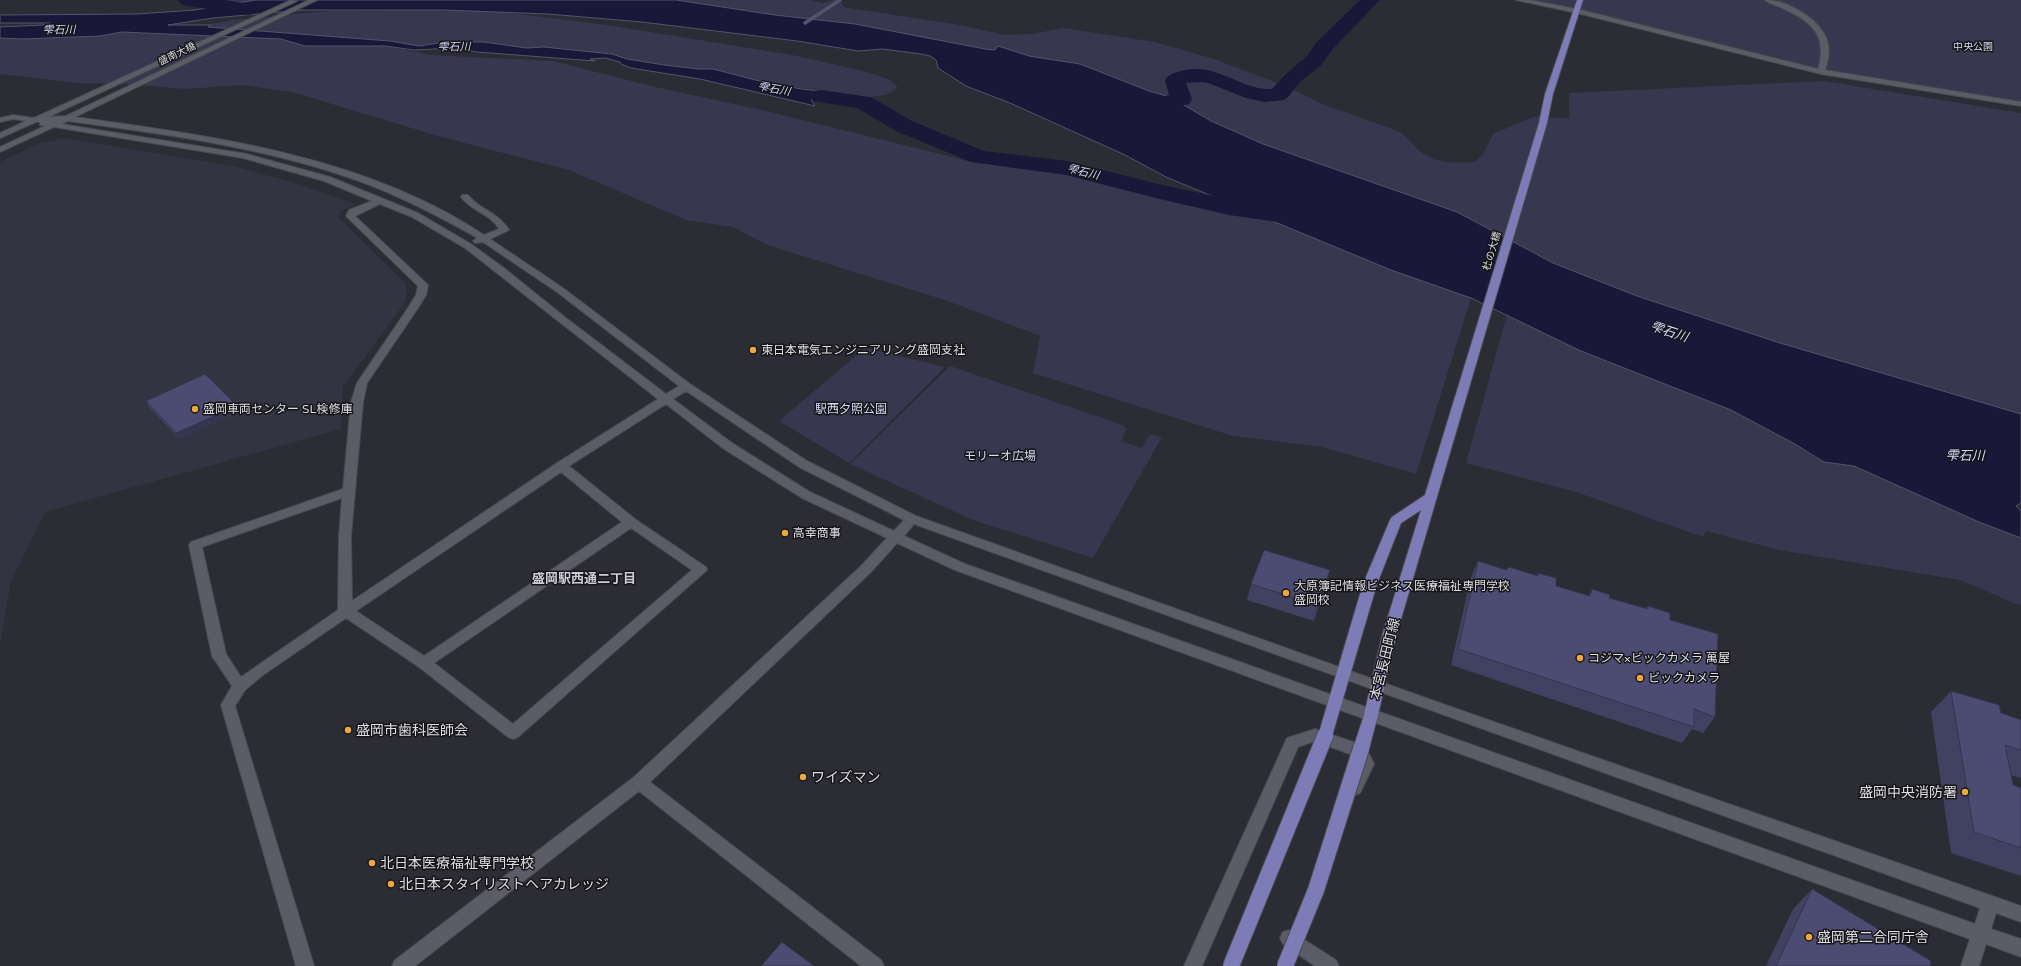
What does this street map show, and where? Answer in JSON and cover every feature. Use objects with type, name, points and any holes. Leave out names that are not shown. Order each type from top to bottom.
[{"type":"main road","points":[[1576,14],[1580,0]]},
{"type":"main road","name":"杜の大橋","points":[[1430,498],[1543,123],[1549,94],[1576,14]]},
{"type":"main road","points":[[1231,966],[1325,736],[1370,584],[1396,520],[1430,498]]},
{"type":"main road","name":"本宮長田町線","points":[[1285,966],[1316,890],[1361,749],[1371,715],[1389,636],[1430,498]]},
{"type":"street","name":"盛南大橋","points":[[0,136],[295,0]]},
{"type":"street","name":"盛南大橋","points":[[3,148],[314,0]]},
{"type":"street","points":[[1519,0],[1821,72],[2021,104]]},
{"type":"street","points":[[1768,0],[1786,6],[1796,12],[1816,29],[1823,38],[1824,54],[1821,72]]},
{"type":"street","points":[[0,120],[13,118],[34,120],[65,118],[180,135],[243,146],[301,160],[359,178],[412,199],[484,239],[560,290],[686,386],[803,464],[912,519],[1377,686],[2021,914]]},
{"type":"street","points":[[34,120],[49,126],[244,156],[327,179],[381,200],[414,215],[468,246],[728,446],[806,495],[960,567],[1830,881],[2021,948]]},
{"type":"street","points":[[465,197],[470,205],[500,222],[504,230],[468,246]]},
{"type":"street","points":[[345,611],[345,536],[356,402],[362,383],[413,308],[421,295],[423,285],[350,216],[352,212],[381,200]]},
{"type":"street","points":[[305,966],[228,705],[240,686],[258,671],[345,611],[664,398],[686,386]]},
{"type":"street","points":[[345,611],[424,663],[513,733],[700,570],[631,522],[561,466]]},
{"type":"street","points":[[240,686],[219,656],[195,545],[348,492]]},
{"type":"street","points":[[401,966],[639,782],[866,569],[912,519]]},
{"type":"street","points":[[424,663],[631,522]]},
{"type":"street","points":[[1193,966],[1292,743],[1315,735],[1360,752],[1366,764],[1277,966]]},
{"type":"street","points":[[639,782],[874,966]]},
{"type":"street","points":[[1970,966],[1990,904]]},
{"type":"street","points":[[1289,938],[1330,966]]},
{"type":"shaded area","points":[[64,138],[233,166],[292,182],[355,204],[341,211],[338,217],[406,284],[407,294],[403,305],[343,387],[341,429],[45,512],[11,582],[0,645],[0,162],[40,143]]},
{"type":"green space","points":[[181,0],[256,0],[218,6]]},
{"type":"green space","points":[[676,0],[809,0],[823,3],[833,0],[842,0],[843,7],[960,25],[1005,35],[1032,34],[1063,28],[1155,42],[1214,59],[1280,84],[1325,105],[1398,131],[1427,156],[1447,162],[1475,162],[1483,154],[1493,134],[1533,117],[1569,118],[1569,93],[1824,81],[2021,113],[2021,414],[1780,343],[1637,296],[1553,263],[1457,212],[1263,144],[1211,121],[1170,97],[1149,91],[1080,64],[1029,56],[1013,51],[985,49],[855,24],[775,15]]},
{"type":"green space","name":"中央公園","points":[[1526,0],[2021,0],[2021,103],[1821,72]]},
{"type":"green space","points":[[444,10],[502,12],[607,25],[798,56],[867,72],[890,80],[898,88],[886,95],[870,97],[767,83],[713,69],[664,65],[627,59],[612,54],[568,49],[544,47],[526,48],[484,42],[445,42],[413,46],[349,38],[208,27],[210,25],[205,25],[233,20],[331,11]]},
{"type":"green space","points":[[122,32],[266,38],[294,41],[302,45],[385,46],[431,55],[553,61],[651,86],[766,111],[968,161],[1073,174],[1122,187],[1251,212],[1391,270],[1471,298],[1416,474],[1322,447],[1233,436],[1033,373],[1040,336],[948,301],[767,245],[733,227],[686,220],[569,170],[438,136],[292,92],[242,85],[186,89],[125,84],[78,83],[0,74],[0,38],[23,39],[100,36]]},
{"type":"green space","points":[[1507,314],[1581,351],[1731,410],[1795,444],[1817,459],[1854,466],[1979,522],[2021,538],[2021,606],[1960,580],[1779,550],[1706,531],[1703,537],[1576,492],[1466,463]]},
{"type":"green space","name":"駅西夕照公園","points":[[865,348],[945,367],[849,463],[779,421]]},
{"type":"green space","name":"モリーオ広場","points":[[950,366],[1120,424],[1127,429],[1121,441],[1142,448],[1150,434],[1162,437],[1093,558],[973,520],[850,464]]},
{"type":"water","name":"雫石川","points":[[256,0],[676,0],[775,15],[855,24],[985,49],[995,50],[998,46],[1029,56],[1080,64],[1149,91],[1170,97],[1211,121],[1263,144],[1457,212],[1553,263],[1637,296],[1780,343],[2021,414],[2021,503],[2016,506],[2021,511],[2021,538],[1979,522],[1854,466],[1824,462],[1795,444],[1731,410],[1581,351],[1471,298],[1391,270],[1166,177],[1125,155],[1010,103],[966,86],[938,68],[936,60],[930,56],[883,49],[858,51],[797,41],[642,22],[548,14],[444,10],[303,10],[213,18],[168,25],[211,25],[208,27],[390,41],[419,46],[445,42],[484,42],[526,48],[544,47],[612,54],[627,59],[664,65],[713,69],[767,83],[802,89],[870,97],[877,101],[860,106],[813,99],[811,100],[815,106],[700,79],[631,68],[621,64],[620,62],[605,58],[590,59],[595,61],[477,52],[456,48],[414,50],[385,46],[305,46],[281,39],[122,32],[100,36],[23,39],[0,38],[0,27],[43,25],[50,23],[0,23],[0,15],[137,14],[195,10]]},
{"type":"building","name":"盛岡車両センター SL検修庫","points":[[205,374],[237,406],[176,433],[146,401]]},
{"type":"building","points":[[1264,550],[1330,570],[1318,605],[1251,584]]},
{"type":"building","name":"コジマ×ビックカメラ 萬屋","points":[[1478,561],[1506,570],[1509,567],[1538,576],[1538,573],[1556,578],[1556,586],[1590,596],[1592,589],[1610,595],[1609,598],[1648,609],[1648,606],[1670,613],[1670,620],[1718,634],[1715,717],[1694,709],[1694,727],[1458,649]]},
{"type":"building","points":[[1951,691],[1999,705],[2001,713],[2021,720],[2021,750],[2005,745],[2013,785],[2021,788],[2021,848],[1974,832]]},
{"type":"building","points":[[1812,889],[1931,961],[1930,966],[1776,966]]},
{"type":"building","points":[[782,942],[814,966],[761,966]]},
{"type":"waterway","name":"雫石川","points":[[187,0],[249,9]]},
{"type":"waterway","points":[[805,23],[840,0]]},
{"type":"waterway","points":[[1131,110],[1181,99],[1175,80],[1188,76],[1202,75],[1265,96],[1279,94],[1293,78],[1314,60],[1323,47],[1371,0]]},
{"type":"waterway","name":"雫石川","points":[[821,96],[863,102],[904,126],[979,157],[1067,168],[1160,192],[1229,207],[1291,216]]},
{"type":"place","name":"東日本電気エンジニアリング盛岡支社","points":[[753,350]]},
{"type":"place","name":"盛岡車両センター SL検修庫","points":[[195,409]]},
{"type":"place","name":"高幸商事","points":[[785,533]]},
{"type":"place","name":"大原簿記情報ビジネス医療福祉専門学校 盛岡校","points":[[1286,593]]},
{"type":"place","name":"コジマ×ビックカメラ 萬屋","points":[[1580,658]]},
{"type":"place","name":"ビックカメラ","points":[[1640,678]]},
{"type":"place","name":"盛岡市歯科医師会","points":[[348,730]]},
{"type":"place","name":"ワイズマン","points":[[803,777]]},
{"type":"place","name":"盛岡中央消防署","points":[[1965,792]]},
{"type":"place","name":"北日本医療福祉専門学校","points":[[372,863]]},
{"type":"place","name":"北日本スタイリストヘアカレッジ","points":[[391,884]]},
{"type":"place","name":"盛岡第二合同庁舎","points":[[1809,937]]},
{"type":"district","name":"盛岡駅西通二丁目","points":[[584,579]]}]
